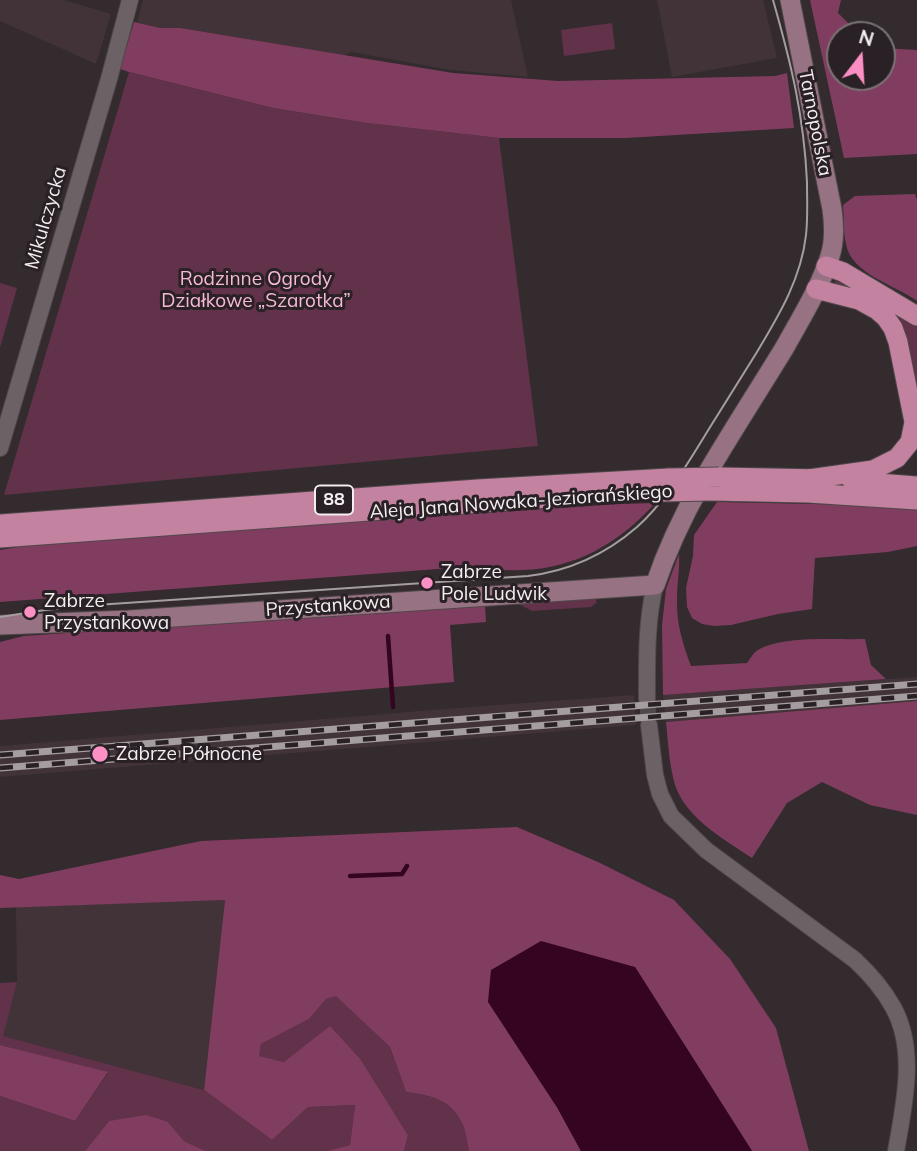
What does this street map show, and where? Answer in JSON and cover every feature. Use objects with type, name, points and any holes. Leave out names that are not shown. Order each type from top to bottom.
[{"type":"main road","name":"Tarnopolska","points":[[790,0],[832,209],[834,231],[829,257]]},
{"type":"main road","points":[[655,585],[673,538],[695,494],[802,318],[829,257],[843,272],[917,316]]},
{"type":"main road","points":[[809,479],[873,470],[897,458],[910,442],[914,422],[898,342],[886,318],[859,300],[816,289]]},
{"type":"main road","name":"Aleja Jana Nowaka-Jeziorańskiego","points":[[0,524],[478,489],[715,484],[809,479],[917,486]]},
{"type":"main road","name":"Aleja Jana Nowaka-Jeziorańskiego","points":[[715,484],[917,500]]},
{"type":"main road","name":"Aleja Jana Nowaka-Jeziorańskiego","points":[[0,538],[572,496],[665,485]]},
{"type":"main road","name":"Przystankowa","points":[[0,625],[129,620],[655,585]]},
{"type":"street","name":"Mikulczycka","points":[[0,448],[130,0]]},
{"type":"street","points":[[647,699],[647,633],[655,585]]},
{"type":"street","points":[[649,725],[655,775],[660,794],[671,816],[706,850],[855,960],[872,977],[894,1008],[901,1026],[907,1063],[905,1097],[896,1151]]},
{"type":"shaded area","points":[[0,0],[64,0],[111,14],[96,64],[0,21]]},
{"type":"shaded area","points":[[143,0],[511,0],[528,77],[451,70],[351,52],[323,67],[136,28]]},
{"type":"shaded area","points":[[657,0],[763,0],[777,58],[672,77]]},
{"type":"shaded area","points":[[810,0],[841,0],[838,13],[846,21],[826,21],[826,74]]},
{"type":"shaded area","points":[[134,22],[453,73],[558,81],[775,76],[787,73],[794,128],[626,138],[499,138],[367,123],[273,108],[120,69]]},
{"type":"shaded area","points":[[896,49],[917,50],[917,154],[844,158],[830,91],[896,91]]},
{"type":"shaded area","points":[[915,194],[917,301],[875,278],[856,263],[846,244],[843,205],[855,196]]},
{"type":"shaded area","points":[[717,502],[917,508],[917,546],[888,552],[815,558],[812,609],[731,625],[702,624],[692,618],[687,607],[686,588],[693,556],[694,535]]},
{"type":"shaded area","points":[[655,503],[627,530],[596,551],[560,565],[542,568],[451,568],[0,602],[0,550],[24,546],[190,532]]},
{"type":"shaded area","points":[[679,554],[678,616],[691,666],[747,663],[758,650],[781,642],[865,639],[871,665],[886,679],[663,695],[662,625],[666,589]]},
{"type":"shaded area","points":[[485,604],[486,622],[450,625],[454,682],[0,720],[0,642],[24,636]]},
{"type":"shaded area","points":[[917,677],[917,701],[666,722],[663,695]]},
{"type":"shaded area","points":[[634,695],[636,725],[0,777],[0,746]]},
{"type":"shaded area","points":[[917,701],[917,815],[870,805],[822,782],[787,803],[752,858],[704,824],[684,803],[677,791],[670,764],[666,722]]},
{"type":"shaded area","points":[[517,827],[598,862],[674,900],[730,959],[776,1028],[809,1151],[752,1151],[635,967],[558,1109],[581,1151],[469,1151],[462,1123],[452,1108],[438,1100],[406,1092],[390,1047],[336,996],[326,999],[309,1019],[261,1044],[259,1056],[284,1062],[330,1026],[361,1060],[408,1135],[404,1151],[327,1151],[350,1145],[355,1105],[308,1107],[272,1140],[204,1090],[225,900],[0,908],[0,875],[19,879],[201,841]]},
{"type":"shaded area","points":[[225,900],[204,1090],[2,1036],[17,982],[16,907]]},
{"type":"shaded area","points":[[541,941],[635,967],[752,1151],[581,1151],[558,1109],[488,1002],[491,970]]},
{"type":"shaded area","points":[[0,1045],[108,1072],[75,1121],[0,1096]]},
{"type":"shaded area","points":[[146,1115],[168,1122],[184,1141],[206,1151],[85,1151],[109,1121]]},
{"type":"green space","points":[[612,23],[615,49],[564,56],[561,30]]},
{"type":"green space","name":"Rodzinne Ogrody Działkowe „Szarotka”","points":[[129,72],[273,108],[367,123],[499,138],[538,446],[4,495]]},
{"type":"green space","points":[[835,281],[844,282],[917,324],[917,402],[905,340],[836,286]]},
{"type":"green space","points":[[0,283],[17,288],[0,348]]},
{"type":"green space","points":[[595,599],[597,602],[591,607],[532,611],[515,602]]},
{"type":"green space","points":[[17,982],[3,1036],[204,1090],[272,1140],[308,1107],[355,1105],[350,1145],[327,1151],[206,1151],[184,1141],[168,1122],[109,1121],[85,1151],[0,1151],[0,1096],[75,1121],[108,1073],[0,1045],[0,983]]},
{"type":"green space","points":[[336,995],[390,1047],[406,1092],[438,1100],[452,1108],[462,1123],[469,1151],[404,1151],[408,1135],[361,1060],[284,1062],[258,1056],[261,1044],[309,1019],[326,999]]},
{"type":"waterway","points":[[388,636],[393,707]]},
{"type":"waterway","points":[[350,876],[402,874],[407,866]]},
{"type":"tunnel","points":[[647,699],[649,725]]},
{"type":"tram line","points":[[0,617],[96,605],[528,576],[558,570],[586,560],[625,537],[648,517],[687,464],[773,324],[799,267],[807,222],[803,135],[796,90],[773,0]]},
{"type":"railway","points":[[0,755],[917,684]]},
{"type":"railway","points":[[0,768],[917,696]]},
{"type":"place","name":"Zabrze Pole Ludwik","points":[[427,583]]},
{"type":"place","name":"Zabrze Przystankowa","points":[[30,612]]},
{"type":"place","name":"Zabrze Północne","points":[[100,754]]}]
